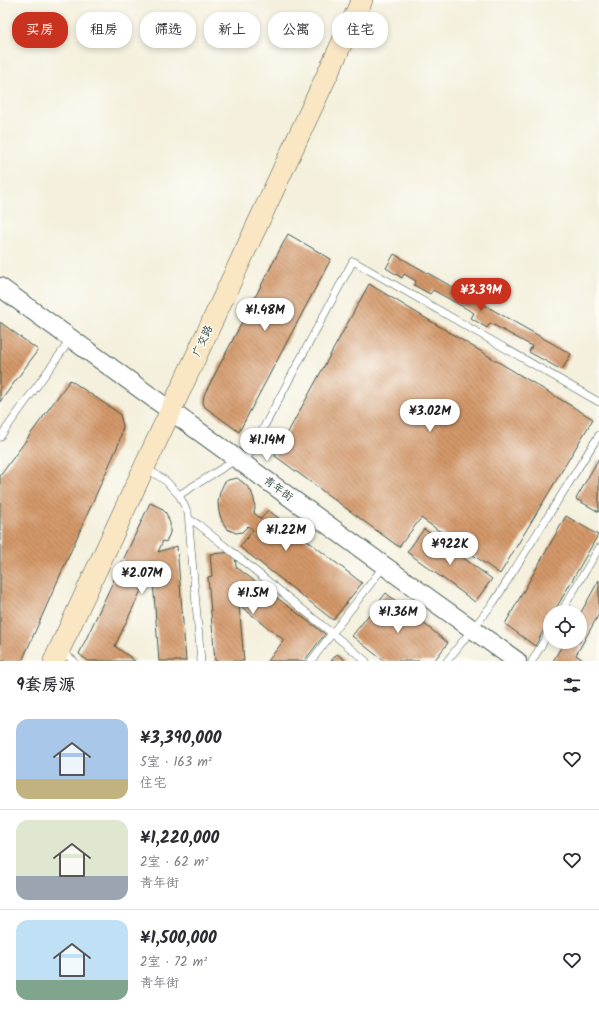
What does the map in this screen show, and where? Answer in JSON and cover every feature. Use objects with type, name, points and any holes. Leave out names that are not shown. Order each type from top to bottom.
[{"type":"main road","name":"广交路","points":[[62,657],[144,467],[362,0]]},
{"type":"street","name":"青年街","points":[[0,287],[517,661]]},
{"type":"lane","points":[[179,496],[240,462],[353,261],[599,402]]},
{"type":"lane","points":[[0,437],[71,339]]},
{"type":"lane","points":[[448,661],[494,602],[599,435]]},
{"type":"lane","points":[[144,467],[166,481],[179,496],[188,513],[201,661]]},
{"type":"lane","points":[[189,519],[199,525],[366,661]]},
{"type":"lane","points":[[565,605],[599,548]]},
{"type":"lane","points":[[311,661],[384,566]]},
{"type":"lane","points":[[532,661],[543,643]]},
{"type":"building","points":[[288,234],[331,259],[239,432],[205,407],[203,402],[204,395]]},
{"type":"building","points":[[394,254],[571,354],[562,370],[529,352],[532,346],[490,323],[487,328],[471,318],[474,313],[433,290],[430,294],[414,285],[416,281],[404,274],[402,278],[386,268]]},
{"type":"building","points":[[369,284],[593,419],[500,574],[421,518],[399,547],[275,456]]},
{"type":"building","points":[[0,322],[38,350],[0,402]]},
{"type":"building","points":[[70,380],[120,414],[123,426],[119,443],[22,661],[0,661],[0,476]]},
{"type":"building","points":[[599,458],[599,512],[576,499]]},
{"type":"building","points":[[237,478],[251,491],[254,499],[254,513],[261,519],[268,510],[362,583],[333,620],[240,547],[253,530],[248,526],[242,532],[236,533],[227,529],[219,512],[218,502],[224,483],[228,480]]},
{"type":"building","points":[[150,503],[161,508],[166,513],[170,523],[170,533],[166,542],[163,541],[158,552],[177,546],[186,661],[159,661],[152,567],[115,646],[135,661],[88,661],[79,654]]},
{"type":"building","points":[[566,516],[598,535],[558,605],[543,605],[543,632],[535,646],[505,624]]},
{"type":"building","points":[[424,529],[492,579],[475,602],[407,552]]},
{"type":"building","points":[[235,552],[236,567],[325,634],[304,661],[268,661],[284,640],[239,605],[244,661],[215,661],[208,577],[212,576],[210,554]]},
{"type":"building","points":[[599,580],[599,614],[587,635],[587,605],[585,605]]},
{"type":"building","points":[[386,593],[448,643],[434,661],[384,661],[352,636]]},
{"type":"building","points":[[560,649],[579,649],[576,655],[584,661],[553,661]]},
{"type":"building","points":[[337,654],[346,661],[331,661]]}]
